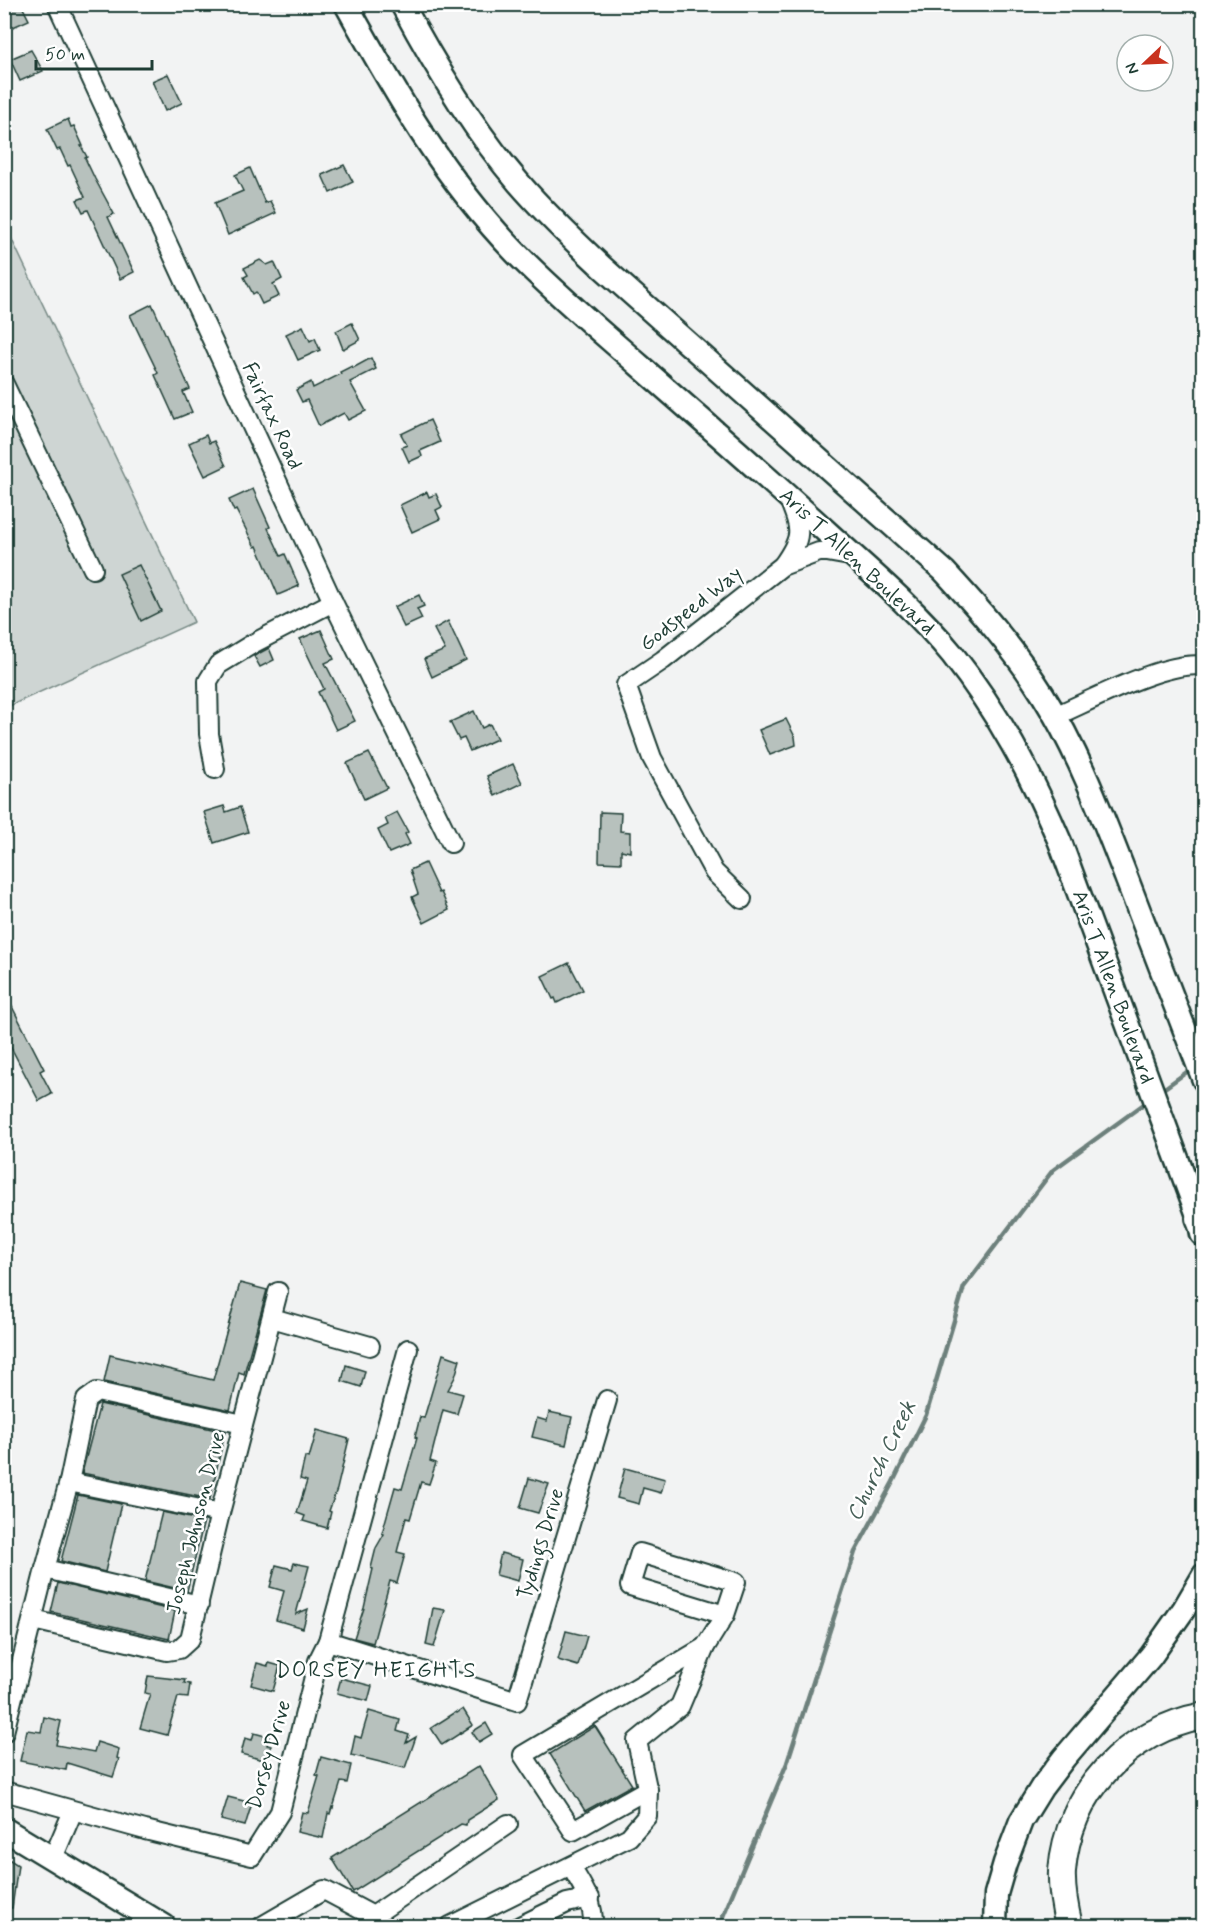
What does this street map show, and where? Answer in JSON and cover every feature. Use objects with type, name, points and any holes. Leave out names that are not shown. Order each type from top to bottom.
[{"type":"highway","points":[[1069,1926],[1064,1906],[1062,1872],[1069,1835],[1081,1804],[1101,1774],[1129,1747],[1184,1719],[1203,1716]]},
{"type":"main road","name":"Aris T Allen Boulevard","points":[[346,4],[423,137],[477,210],[516,253],[570,305],[788,496],[907,604],[950,652],[983,696],[1016,747],[1039,792],[1060,842],[1200,1222]]},
{"type":"main road","points":[[402,4],[478,131],[517,181],[554,222],[944,571],[989,621],[1024,667],[1055,716],[1081,765],[1203,1080]]},
{"type":"main road","points":[[995,1926],[996,1894],[1021,1821],[1054,1771],[1151,1656],[1184,1610],[1203,1575]]},
{"type":"main road","points":[[4,1829],[164,1926]]},
{"type":"street","name":"Fairfax Road","points":[[57,4],[333,602],[451,843]]},
{"type":"street","points":[[4,384],[93,569]]},
{"type":"street","name":"Godspeed Way","points":[[742,899],[714,872],[674,800],[652,758],[626,684],[663,660],[782,566],[797,545],[799,537],[798,522],[788,496]]},
{"type":"street","name":"Godspeed Way","points":[[782,566],[819,552],[855,557]]},
{"type":"street","points":[[215,769],[209,734],[208,681],[218,665],[254,643],[333,602]]},
{"type":"street","points":[[1055,716],[1154,673],[1178,666],[1203,666]]},
{"type":"street","name":"Joseph Johnson Drive","points":[[33,1620],[167,1651],[179,1649],[190,1639],[220,1513],[278,1292]]},
{"type":"street","points":[[272,1318],[370,1346]]},
{"type":"street","name":"Dorsey Drive","points":[[4,1791],[73,1811],[252,1856],[280,1812],[318,1661],[328,1641],[408,1349]]},
{"type":"street","points":[[4,1732],[69,1482],[86,1400],[97,1392],[243,1424]]},
{"type":"street","name":"Tydings Drive","points":[[328,1641],[517,1701],[607,1400]]},
{"type":"street","points":[[69,1482],[220,1513]]},
{"type":"street","points":[[450,1926],[629,1837],[647,1816],[648,1789],[637,1741],[680,1706],[705,1647],[725,1615],[736,1582],[640,1553],[630,1586],[725,1615]]},
{"type":"street","points":[[45,1569],[199,1605]]},
{"type":"street","points":[[648,1789],[573,1830],[523,1755],[705,1647]]},
{"type":"street","points":[[53,1858],[73,1811]]},
{"type":"street","points":[[262,1926],[324,1890],[370,1921],[507,1824]]},
{"type":"street","points":[[571,1867],[590,1898],[593,1913],[592,1926]]},
{"type":"street","points":[[520,1926],[567,1903],[590,1898]]},
{"type":"shaded area","points":[[4,223],[194,622],[5,708],[4,708]]},
{"type":"building","points":[[4,4],[21,4],[29,20],[4,31]]},
{"type":"building","points":[[31,50],[43,71],[20,81],[10,59]]},
{"type":"building","points":[[168,74],[182,103],[165,111],[152,81]]},
{"type":"building","points":[[68,119],[71,127],[74,126],[87,157],[85,158],[114,214],[108,217],[134,272],[120,279],[88,210],[83,212],[77,200],[85,197],[70,165],[68,166],[60,149],[57,150],[47,129]]},
{"type":"building","points":[[344,165],[353,182],[330,193],[322,175]]},
{"type":"building","points":[[250,168],[265,203],[270,201],[276,213],[228,235],[215,203],[243,191],[235,175]]},
{"type":"building","points":[[260,260],[267,265],[274,262],[282,279],[273,284],[279,296],[262,304],[256,292],[253,294],[244,277],[248,275],[244,268]]},
{"type":"building","points":[[152,304],[190,389],[183,392],[192,412],[175,419],[155,375],[158,373],[130,315]]},
{"type":"building","points":[[352,323],[360,340],[343,349],[336,331]]},
{"type":"building","points":[[303,326],[310,341],[315,338],[320,350],[298,360],[286,334]]},
{"type":"building","points":[[371,358],[376,369],[350,382],[366,411],[348,420],[344,413],[319,426],[307,400],[302,402],[296,390],[311,382],[313,388],[341,374],[340,372]]},
{"type":"building","points":[[430,420],[440,442],[420,451],[422,456],[409,462],[402,447],[407,445],[401,434]]},
{"type":"building","points":[[206,435],[209,443],[214,441],[226,466],[205,476],[189,443]]},
{"type":"building","points":[[253,489],[281,556],[285,554],[299,586],[278,595],[257,546],[255,547],[229,500]]},
{"type":"building","points":[[427,492],[429,497],[436,494],[442,507],[436,510],[440,519],[412,532],[400,505]]},
{"type":"building","points":[[139,565],[161,611],[141,621],[119,574]]},
{"type":"building","points":[[419,595],[424,606],[417,609],[422,619],[404,627],[394,607]]},
{"type":"building","points":[[448,621],[466,660],[432,677],[424,659],[445,650],[434,629]]},
{"type":"building","points":[[321,630],[334,659],[325,663],[355,721],[336,730],[318,692],[324,689],[300,639]]},
{"type":"building","points":[[269,648],[274,660],[260,667],[254,656]]},
{"type":"building","points":[[474,711],[482,728],[490,724],[497,739],[470,751],[464,738],[459,740],[450,722]]},
{"type":"building","points":[[786,719],[795,737],[796,745],[770,755],[759,730]]},
{"type":"building","points":[[369,753],[387,788],[364,799],[347,763]]},
{"type":"building","points":[[513,764],[522,783],[495,796],[487,776]]},
{"type":"building","points":[[224,806],[226,812],[240,807],[248,832],[214,843],[204,812]]},
{"type":"building","points":[[397,812],[408,832],[405,834],[410,844],[389,853],[378,830],[388,825],[385,818]]},
{"type":"building","points":[[600,812],[621,813],[620,831],[630,832],[630,852],[621,850],[621,863],[599,862]]},
{"type":"building","points":[[425,863],[449,910],[424,923],[412,897],[418,894],[410,870]]},
{"type":"building","points":[[569,963],[583,990],[557,1003],[542,976]]},
{"type":"building","points":[[4,991],[44,1069],[40,1071],[52,1094],[39,1101],[4,1034]]},
{"type":"building","points":[[240,1283],[267,1290],[244,1374],[239,1372],[230,1410],[104,1382],[110,1355],[213,1380]]},
{"type":"building","points":[[443,1354],[460,1360],[448,1390],[463,1394],[457,1414],[443,1410],[430,1461],[436,1463],[429,1484],[421,1482],[410,1519],[406,1518],[397,1552],[405,1554],[397,1583],[390,1581],[373,1643],[354,1638],[364,1608],[376,1548],[384,1534],[382,1533],[395,1487],[402,1489],[417,1438],[415,1437],[420,1417],[424,1418]]},
{"type":"building","points":[[346,1365],[365,1371],[361,1387],[342,1381]]},
{"type":"building","points":[[100,1404],[225,1432],[210,1499],[82,1473]]},
{"type":"building","points":[[549,1412],[572,1417],[566,1445],[532,1437],[537,1418],[547,1421]]},
{"type":"building","points":[[317,1430],[349,1439],[337,1489],[329,1511],[331,1512],[327,1528],[303,1521],[305,1516],[297,1513],[307,1481],[300,1479],[305,1457],[309,1458]]},
{"type":"building","points":[[625,1468],[665,1479],[661,1493],[643,1488],[639,1504],[617,1498]]},
{"type":"building","points":[[529,1478],[549,1484],[538,1513],[520,1508]]},
{"type":"building","points":[[78,1495],[121,1504],[105,1572],[61,1561]]},
{"type":"building","points":[[162,1512],[204,1521],[187,1591],[145,1581]]},
{"type":"building","points":[[501,1553],[523,1559],[518,1581],[496,1575]]},
{"type":"building","points":[[294,1563],[309,1566],[296,1614],[308,1609],[303,1628],[276,1620],[284,1591],[270,1587],[276,1565],[292,1569]]},
{"type":"building","points":[[58,1583],[175,1611],[169,1639],[51,1612]]},
{"type":"building","points":[[433,1608],[445,1610],[434,1647],[426,1645]]},
{"type":"building","points":[[566,1631],[587,1636],[578,1666],[558,1660]]},
{"type":"building","points":[[257,1663],[280,1666],[273,1691],[251,1685]]},
{"type":"building","points":[[148,1676],[185,1680],[184,1683],[190,1684],[188,1698],[178,1697],[167,1735],[140,1728],[150,1694],[145,1693]]},
{"type":"building","points":[[341,1678],[372,1686],[368,1701],[337,1693]]},
{"type":"building","points":[[463,1709],[473,1725],[442,1745],[431,1728]]},
{"type":"building","points":[[369,1711],[400,1720],[397,1731],[409,1735],[406,1743],[416,1737],[405,1768],[351,1755],[355,1736],[361,1738]]},
{"type":"building","points":[[44,1717],[61,1721],[56,1745],[94,1752],[97,1742],[119,1749],[117,1758],[119,1759],[113,1777],[67,1763],[66,1770],[20,1761],[27,1730],[41,1732]]},
{"type":"building","points":[[486,1723],[492,1734],[479,1742],[472,1732]]},
{"type":"building","points":[[595,1726],[632,1785],[585,1811],[550,1754]]},
{"type":"building","points":[[254,1733],[269,1737],[267,1745],[271,1746],[267,1761],[241,1754],[245,1738],[252,1740]]},
{"type":"building","points":[[321,1757],[351,1765],[347,1783],[341,1782],[333,1808],[330,1814],[328,1813],[323,1838],[297,1832],[302,1812],[308,1813],[319,1776],[316,1775]]},
{"type":"building","points":[[479,1766],[499,1800],[467,1820],[466,1825],[461,1824],[353,1892],[332,1858]]},
{"type":"building","points":[[228,1797],[252,1803],[245,1826],[221,1820]]},
{"type":"building","points":[[4,1856],[18,1865],[12,1908],[4,1908]]},
{"type":"waterway","name":"Church Creek","points":[[1159,1092],[1191,1069]]},
{"type":"waterway","name":"Church Creek","points":[[719,1926],[787,1763],[855,1552],[926,1415],[964,1287],[1053,1170],[1148,1101]]},
{"type":"district","name":"DORSEY HEIGHTS","points":[[376,1671]]}]
